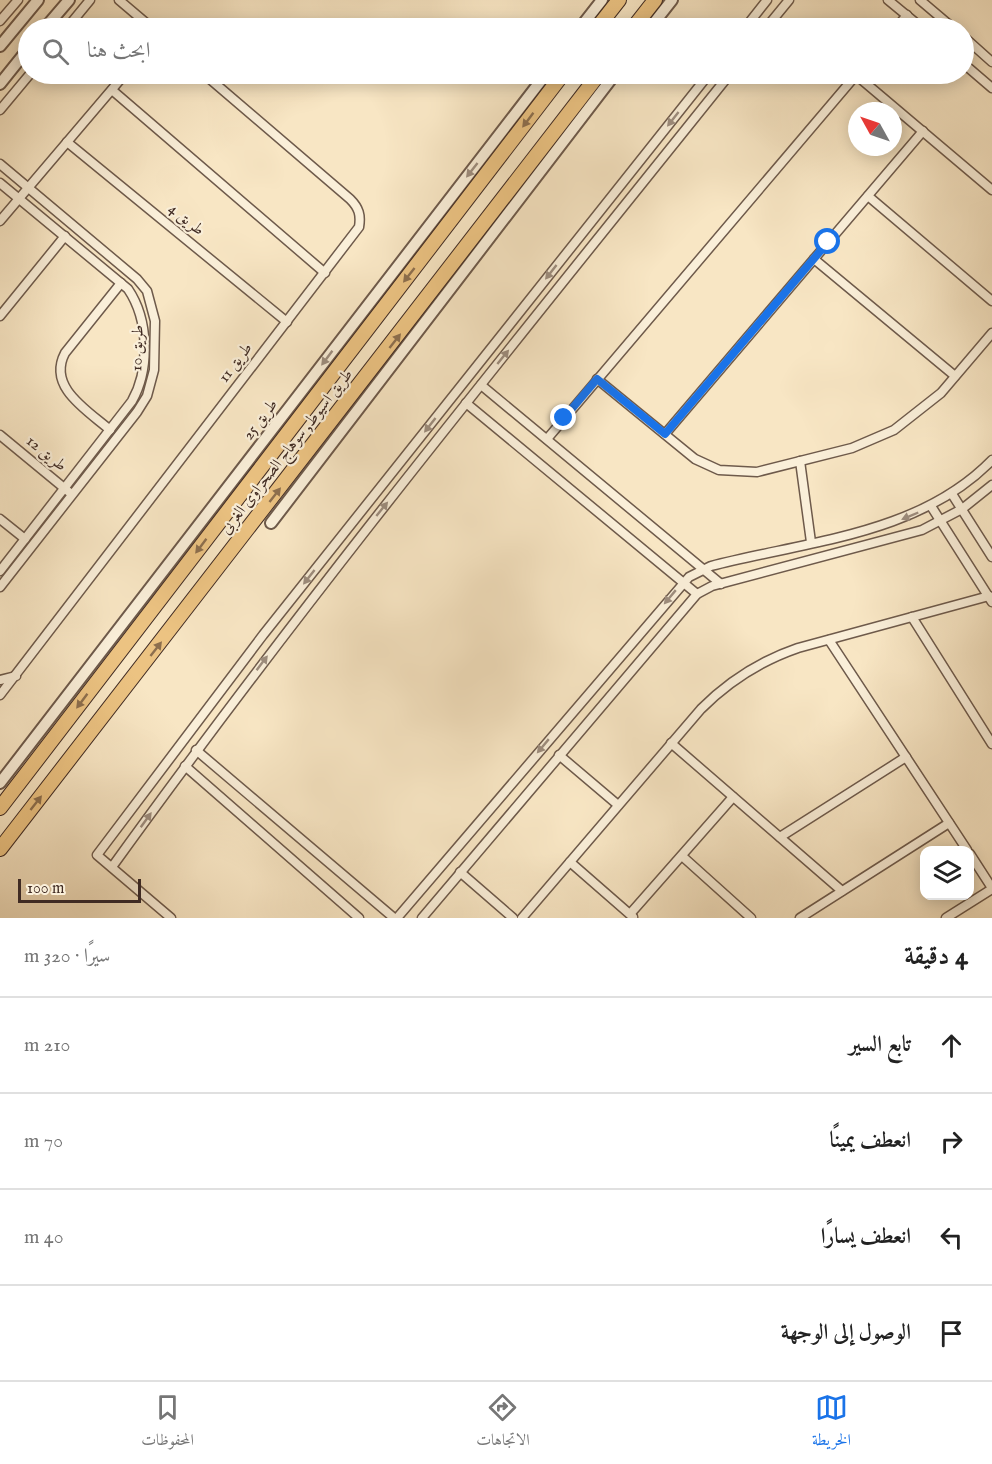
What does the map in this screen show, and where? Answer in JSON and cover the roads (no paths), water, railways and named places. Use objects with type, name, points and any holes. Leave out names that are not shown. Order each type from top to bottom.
[{"type":"main road","points":[[605,18],[619,0]]},
{"type":"main road","points":[[641,18],[655,0]]},
{"type":"main road","name":"طريق اسيوط, سوهاج الصحراوى الغربى","points":[[0,808],[555,84]]},
{"type":"main road","name":"طريق اسيوط, سوهاج الصحراوى الغربى","points":[[0,849],[265,519],[591,84]]},
{"type":"street","points":[[0,21],[18,0]]},
{"type":"street","points":[[23,18],[38,0]]},
{"type":"street","points":[[54,18],[69,0]]},
{"type":"street","points":[[75,18],[90,0]]},
{"type":"street","points":[[119,0],[140,18]]},
{"type":"street","points":[[588,18],[602,0]]},
{"type":"street","points":[[658,18],[672,0]]},
{"type":"street","points":[[753,18],[767,0]]},
{"type":"street","points":[[774,18],[789,0]]},
{"type":"street","points":[[888,0],[910,18]]},
{"type":"street","points":[[920,0],[941,18]]},
{"type":"street","points":[[0,46],[18,24]]},
{"type":"street","points":[[974,46],[992,62]]},
{"type":"street","points":[[0,84],[18,62]]},
{"type":"street","points":[[974,73],[992,88]]},
{"type":"street","points":[[0,110],[22,84]]},
{"type":"street","points":[[0,221],[117,84]]},
{"type":"street","name":"طريق 11","points":[[0,695],[359,227],[361,217],[358,207],[216,84]]},
{"type":"street","name":"طريق 25","points":[[2,778],[538,84]]},
{"type":"street","points":[[265,519],[607,84]]},
{"type":"street","points":[[171,918],[97,855],[263,635],[701,84]]},
{"type":"street","points":[[112,867],[184,766],[347,553],[722,84]]},
{"type":"street","points":[[546,439],[848,84]]},
{"type":"street","points":[[869,84],[992,190]]},
{"type":"street","points":[[112,90],[325,273]]},
{"type":"street","points":[[665,434],[923,131]]},
{"type":"street","name":"طريق 4","points":[[67,142],[286,322]]},
{"type":"street","name":"طريق 10","points":[[0,164],[137,279],[153,305],[155,321],[154,370],[147,396],[0,587]]},
{"type":"street","name":"طريق 10","points":[[0,183],[125,286],[139,309],[144,366],[137,391],[110,430],[0,572]]},
{"type":"street","points":[[868,196],[992,301]]},
{"type":"street","points":[[0,316],[65,236]]},
{"type":"street","points":[[814,259],[955,376]]},
{"type":"street","points":[[110,430],[62,385],[58,374],[59,363],[64,354],[125,286],[137,279]]},
{"type":"street","points":[[597,379],[701,462],[731,473],[758,472],[862,444],[894,430],[925,407],[992,333]]},
{"type":"street","points":[[482,385],[721,584]]},
{"type":"street","points":[[137,391],[147,396]]},
{"type":"street","points":[[466,403],[697,594]]},
{"type":"street","name":"طريق 12","points":[[0,435],[73,495]]},
{"type":"street","points":[[196,750],[395,918],[683,582],[702,568],[902,519],[952,494],[992,460]]},
{"type":"street","points":[[801,461],[811,542]]},
{"type":"street","points":[[422,918],[697,594],[721,584],[903,536],[941,521],[962,509],[992,485]]},
{"type":"street","points":[[952,494],[992,557]]},
{"type":"street","points":[[522,918],[701,709],[735,680],[775,657],[912,617],[990,599],[932,506]]},
{"type":"street","points":[[0,519],[25,539]]},
{"type":"street","points":[[912,617],[992,744]]},
{"type":"street","points":[[830,640],[964,846]]},
{"type":"street","points":[[0,680],[16,676]]},
{"type":"street","points":[[671,743],[842,891]]},
{"type":"street","points":[[559,755],[618,806]]},
{"type":"street","points":[[780,837],[906,757]]},
{"type":"street","points":[[184,766],[359,918]]},
{"type":"street","points":[[570,862],[632,916],[733,797]]},
{"type":"street","points":[[800,918],[950,823]]},
{"type":"street","points":[[682,856],[752,918]]},
{"type":"street","points":[[946,918],[992,888],[974,861]]},
{"type":"street","points":[[460,872],[513,918]]}]
